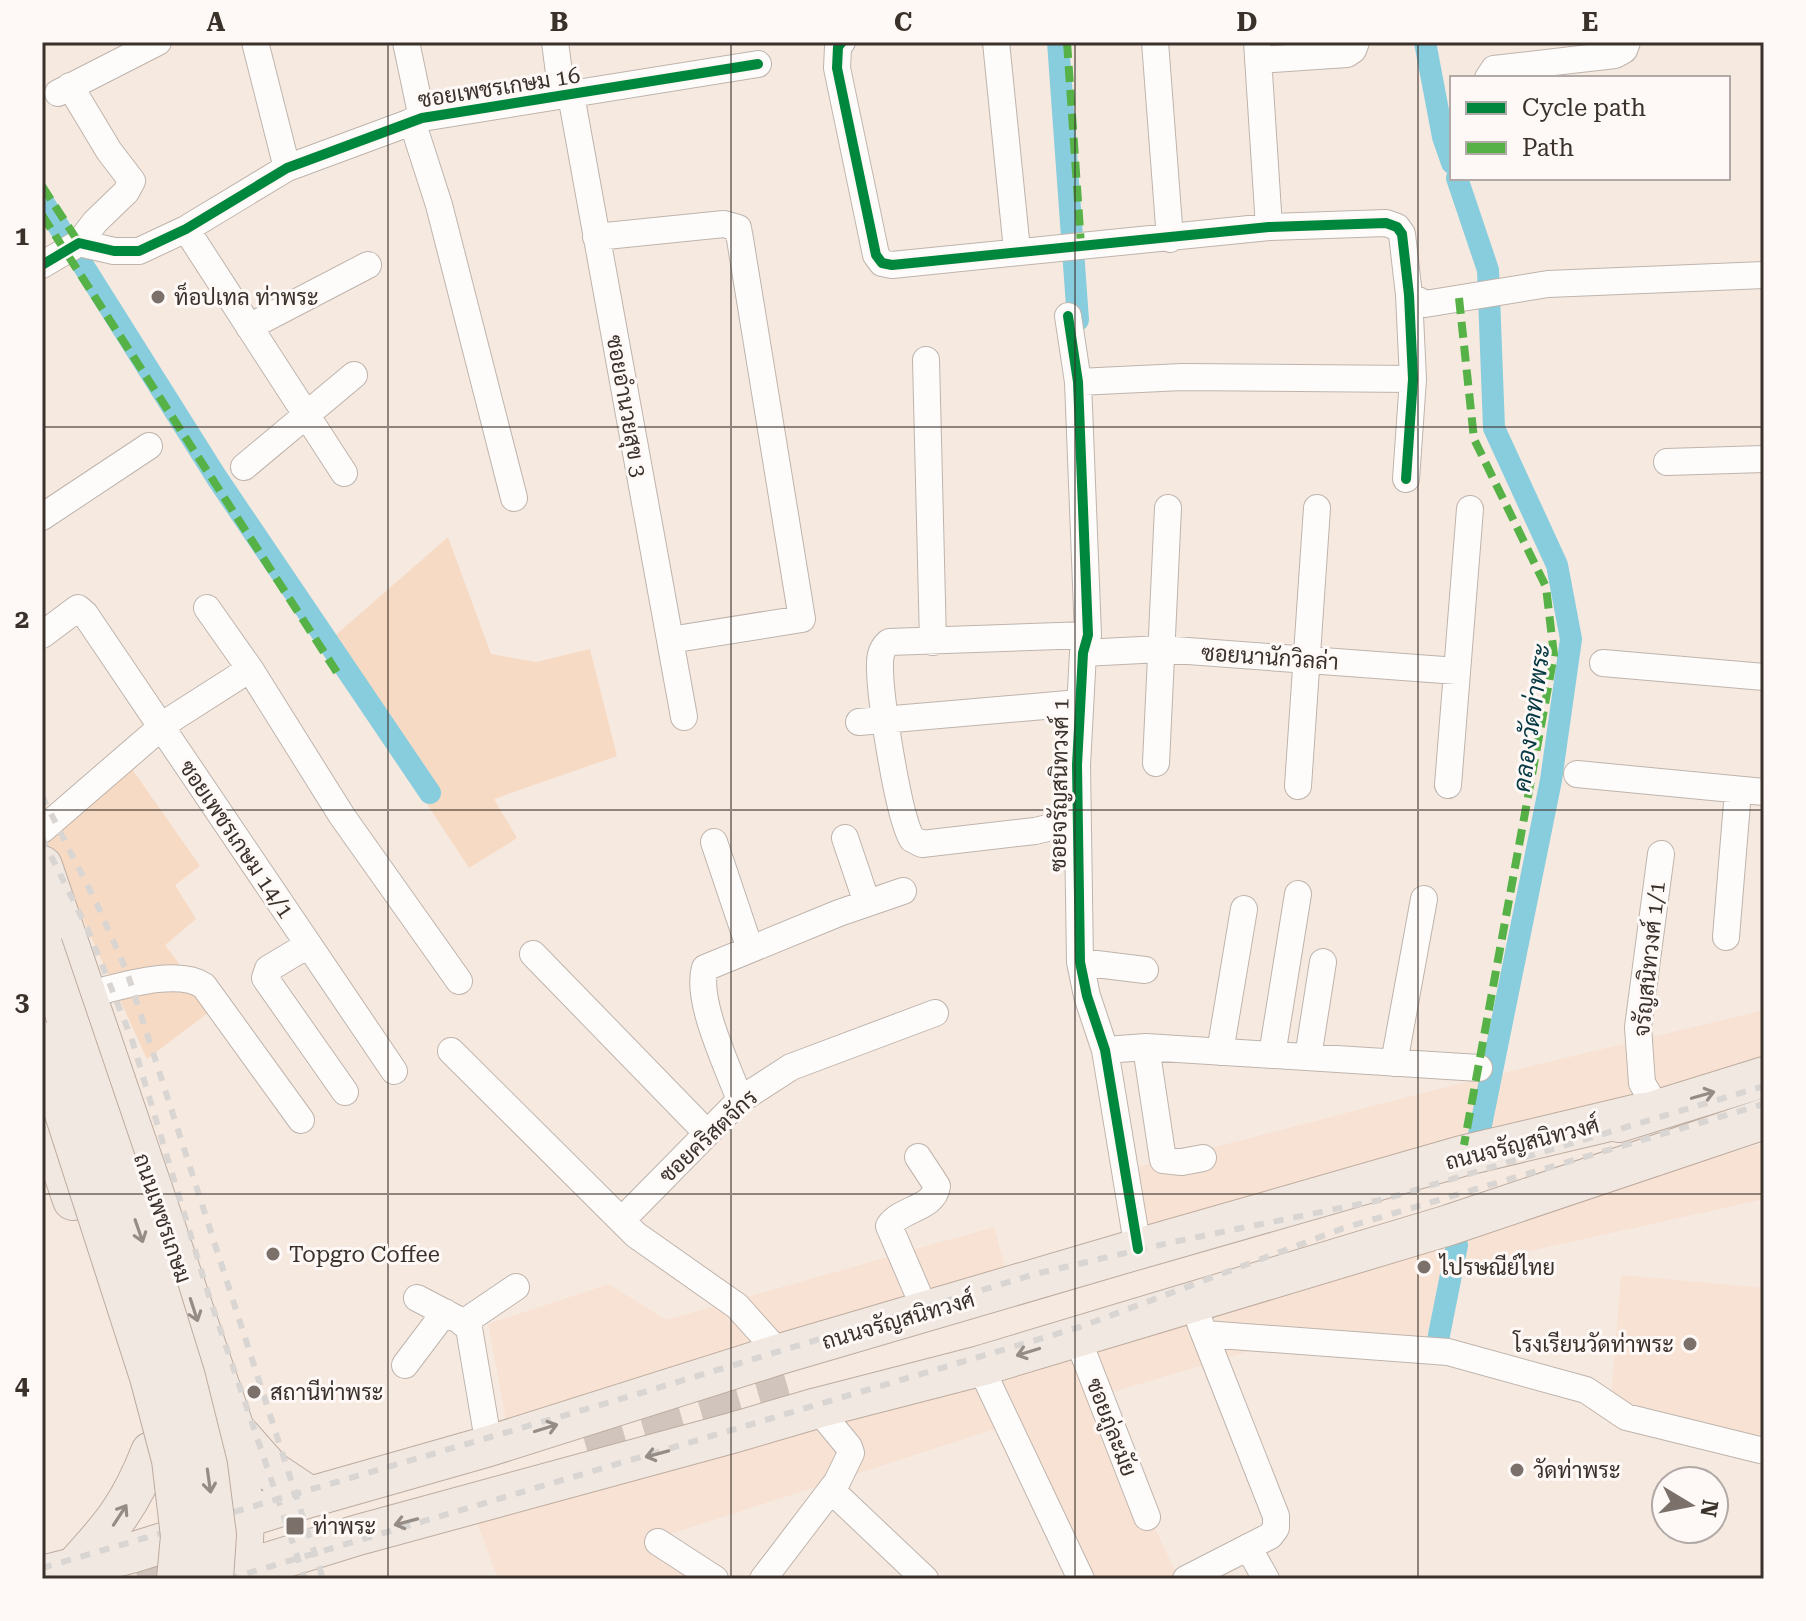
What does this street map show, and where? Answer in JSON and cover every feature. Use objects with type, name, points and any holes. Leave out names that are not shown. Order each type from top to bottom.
[{"type":"main road","name":"ถนนเพชรเกษม","points":[[42,866],[234,1429],[244,1517],[228,1577]]},
{"type":"main road","name":"ถนนเพชรเกษม","points":[[42,945],[140,1233],[185,1377],[207,1465],[216,1535],[228,1577]]},
{"type":"main road","points":[[42,1068],[56,1074],[75,1068],[85,1058],[90,1009]]},
{"type":"main road","points":[[42,1042],[146,1362],[172,1460],[181,1536],[164,1567]]},
{"type":"main road","name":"ถนนจรัญสนิทวงศ์","points":[[792,1384],[1435,1184],[1650,1111],[1764,1077]]},
{"type":"main road","name":"ถนนจรัญสนิทวงศ์","points":[[228,1577],[315,1548],[732,1433],[792,1384],[926,1312],[1462,1156],[1650,1111]]},
{"type":"main road","name":"ถนนจรัญสนิทวงศ์","points":[[58,1572],[164,1567],[244,1517],[714,1376],[792,1384],[980,1366],[1077,1337],[1198,1318],[1449,1225],[1764,1119]]},
{"type":"main road","points":[[45,1128],[132,1374],[151,1452],[164,1567]]},
{"type":"main road","name":"ถนนจรัญสนิทวงศ์","points":[[792,1384],[1442,1201],[1663,1152]]},
{"type":"main road","points":[[714,1376],[709,1390],[710,1414],[715,1424],[732,1433]]},
{"type":"main road","points":[[234,1429],[271,1471],[310,1497]]},
{"type":"main road","points":[[58,1572],[113,1525],[139,1484],[151,1452]]},
{"type":"main road","points":[[287,1579],[315,1548]]},
{"type":"street","points":[[42,265],[75,245],[126,192],[132,181],[64,90],[158,42]]},
{"type":"street","points":[[255,42],[287,168]]},
{"type":"street","points":[[406,42],[417,119],[514,498]]},
{"type":"street","name":"ซอยอำนวยสุข 3","points":[[555,42],[596,237],[684,717]]},
{"type":"street","points":[[842,42],[838,47],[837,68],[876,255],[882,263],[892,265],[1269,227],[1386,223],[1397,227],[1402,234],[1409,295],[1413,379],[1406,479]]},
{"type":"street","points":[[996,42],[1017,250]]},
{"type":"street","points":[[1155,42],[1170,239]]},
{"type":"street","points":[[1269,227],[1257,51],[1347,54],[1356,42]]},
{"type":"street","points":[[1489,76],[1494,69],[1615,55],[1624,50],[1627,42]]},
{"type":"street","name":"ซอยเพชรเกษม 16","points":[[75,245],[139,251],[186,229],[287,168],[417,119],[758,64]]},
{"type":"street","points":[[596,237],[724,224],[738,228],[802,619],[670,640]]},
{"type":"street","points":[[186,229],[344,473]]},
{"type":"street","points":[[249,327],[368,265]]},
{"type":"street","points":[[1409,295],[1425,304],[1548,284],[1764,275]]},
{"type":"street","name":"ซอยจรัญสนิทวงศ์ 1","points":[[1068,316],[1078,382],[1086,644],[1079,703],[1077,821],[1080,962],[1087,996],[1105,1050],[1138,1249]]},
{"type":"street","points":[[926,360],[933,642]]},
{"type":"street","points":[[244,467],[354,375]]},
{"type":"street","points":[[1078,382],[1182,377],[1413,379]]},
{"type":"street","points":[[42,517],[149,446]]},
{"type":"street","points":[[1667,462],[1764,459]]},
{"type":"street","points":[[1156,763],[1168,508]]},
{"type":"street","points":[[1298,786],[1317,508]]},
{"type":"street","points":[[1448,785],[1470,509]]},
{"type":"street","name":"ซอยเพชรเกษม 14/1","points":[[42,635],[78,608],[85,614],[394,1071]]},
{"type":"street","points":[[207,608],[250,669],[342,816],[459,981]]},
{"type":"street","name":"ซอยนานักวิลล่า","points":[[872,721],[881,649],[889,642],[1086,644],[1457,671]]},
{"type":"street","points":[[1603,663],[1764,677]]},
{"type":"street","points":[[42,830],[162,726],[250,669]]},
{"type":"street","points":[[1077,821],[1035,831],[922,844],[916,842],[908,833],[872,721],[1079,703]]},
{"type":"street","points":[[1577,774],[1751,792],[1726,937]]},
{"type":"street","points":[[845,838],[867,903]]},
{"type":"street","points":[[714,842],[750,949]]},
{"type":"street","name":"จรัญสนิทวงศ์ 1/1","points":[[1650,1111],[1642,1083],[1638,1027],[1661,854]]},
{"type":"street","points":[[740,1100],[705,1004],[701,984],[705,968],[903,891]]},
{"type":"street","points":[[1272,1055],[1298,894]]},
{"type":"street","points":[[1394,1063],[1424,899]]},
{"type":"street","points":[[1220,1052],[1244,909]]},
{"type":"street","points":[[308,945],[268,969],[265,978],[345,1092]]},
{"type":"street","points":[[533,954],[707,1133]]},
{"type":"street","points":[[1080,962],[1145,970]]},
{"type":"street","points":[[1308,1057],[1323,962]]},
{"type":"street","points":[[90,1009],[166,978],[195,980],[204,986],[301,1120]]},
{"type":"street","name":"ซอยคริสตจักร","points":[[623,1219],[740,1100],[791,1067],[935,1013]]},
{"type":"street","points":[[1105,1050],[1146,1047],[1479,1068]]},
{"type":"street","points":[[1146,1047],[1163,1160],[1169,1163],[1203,1158]]},
{"type":"street","points":[[451,1051],[636,1235],[737,1306],[792,1384],[851,1453],[831,1490],[763,1579]]},
{"type":"street","points":[[918,1157],[937,1186],[936,1195],[930,1201],[895,1217],[889,1226],[926,1312]]},
{"type":"street","points":[[405,1365],[454,1318],[516,1287]]},
{"type":"street","points":[[417,1298],[469,1328],[489,1446]]},
{"type":"street","points":[[1186,1579],[1270,1536],[1276,1528],[1276,1516],[1198,1318],[1448,1352],[1586,1390],[1626,1417],[1764,1451]]},
{"type":"street","name":"ซอยภู่ละมัย","points":[[1077,1337],[1147,1517]]},
{"type":"street","points":[[980,1366],[1081,1579]]},
{"type":"street","points":[[831,1490],[925,1579]]},
{"type":"street","points":[[658,1542],[715,1579]]},
{"type":"street","points":[[1248,1547],[1266,1579]]},
{"type":"shaded area","points":[[448,537],[491,654],[536,662],[590,649],[617,756],[494,799],[517,838],[469,868],[323,646]]},
{"type":"shaded area","points":[[125,759],[200,866],[175,885],[196,919],[165,945],[213,1009],[147,1059],[42,830]]},
{"type":"shaded area","points":[[1764,1010],[1764,1067],[1144,1242],[1134,1168],[1458,1084]]},
{"type":"shaded area","points":[[1764,1143],[1764,1199],[1466,1265],[1430,1357],[1246,1352],[1093,1398],[1179,1579],[1069,1579],[998,1428],[667,1535],[732,1579],[498,1579],[477,1522]]},
{"type":"shaded area","points":[[994,1227],[1007,1274],[507,1425],[488,1324],[609,1284],[666,1320]]},
{"type":"shaded area","name":"โรงเรียนวัดท่าพระ","points":[[1621,1275],[1764,1288],[1764,1441],[1668,1419],[1611,1399]]},
{"type":"waterway","points":[[1058,42],[1078,320]]},
{"type":"waterway","name":"คลองวัดท่าพระ","points":[[1425,42],[1443,137],[1450,157]]},
{"type":"waterway","name":"คลองวัดท่าพระ","points":[[1458,180],[1488,270],[1494,428],[1557,565],[1571,639],[1551,780],[1479,1135]]},
{"type":"waterway","points":[[42,200],[217,478],[430,793]]},
{"type":"waterway","name":"คลองวัดท่าพระ","points":[[1439,1335],[1457,1245]]},
{"type":"tunnel","points":[[583,1436],[785,1378]]},
{"type":"tunnel","points":[[138,1579],[211,1558]]},
{"type":"railway","points":[[42,796],[97,904],[127,972],[323,1579]]},
{"type":"railway","points":[[42,838],[89,932],[132,1040],[208,1293],[305,1579]]},
{"type":"railway","points":[[42,1568],[1035,1274],[1385,1199],[1764,1086]]},
{"type":"railway","points":[[228,1579],[1080,1327],[1344,1228],[1764,1104]]},
{"type":"marked path","points":[[1067,42],[1081,245]]},
{"type":"marked path","points":[[42,186],[79,243]]},
{"type":"marked path","points":[[42,215],[338,674]]},
{"type":"marked path","points":[[1459,298],[1474,439],[1546,587],[1554,655],[1464,1145]]},
{"type":"cycle path","points":[[842,42],[838,47],[837,68],[876,255],[882,263],[892,265],[1269,227],[1386,223],[1397,227],[1402,234],[1409,295],[1413,379],[1406,479]]},
{"type":"cycle path","points":[[42,265],[79,243],[114,251],[139,251],[186,229],[287,168],[422,118],[758,64]]},
{"type":"cycle path","points":[[1068,316],[1078,382],[1088,635],[1083,653],[1077,765],[1080,962],[1087,996],[1105,1050],[1138,1249]]},
{"type":"place","name":"ท็อปเทล ท่าพระ","points":[[158,297]]},
{"type":"place","name":"Topgro Coffee","points":[[273,1254]]},
{"type":"place","name":"ไปรษณีย์ไทย","points":[[1424,1267]]},
{"type":"place","name":"โรงเรียนวัดท่าพระ","points":[[1690,1344]]},
{"type":"place","name":"สถานีท่าพระ","points":[[254,1392]]},
{"type":"place","name":"วัดท่าพระ","points":[[1517,1470]]},
{"type":"place","name":"ท่าพระ","points":[[295,1526]]}]
